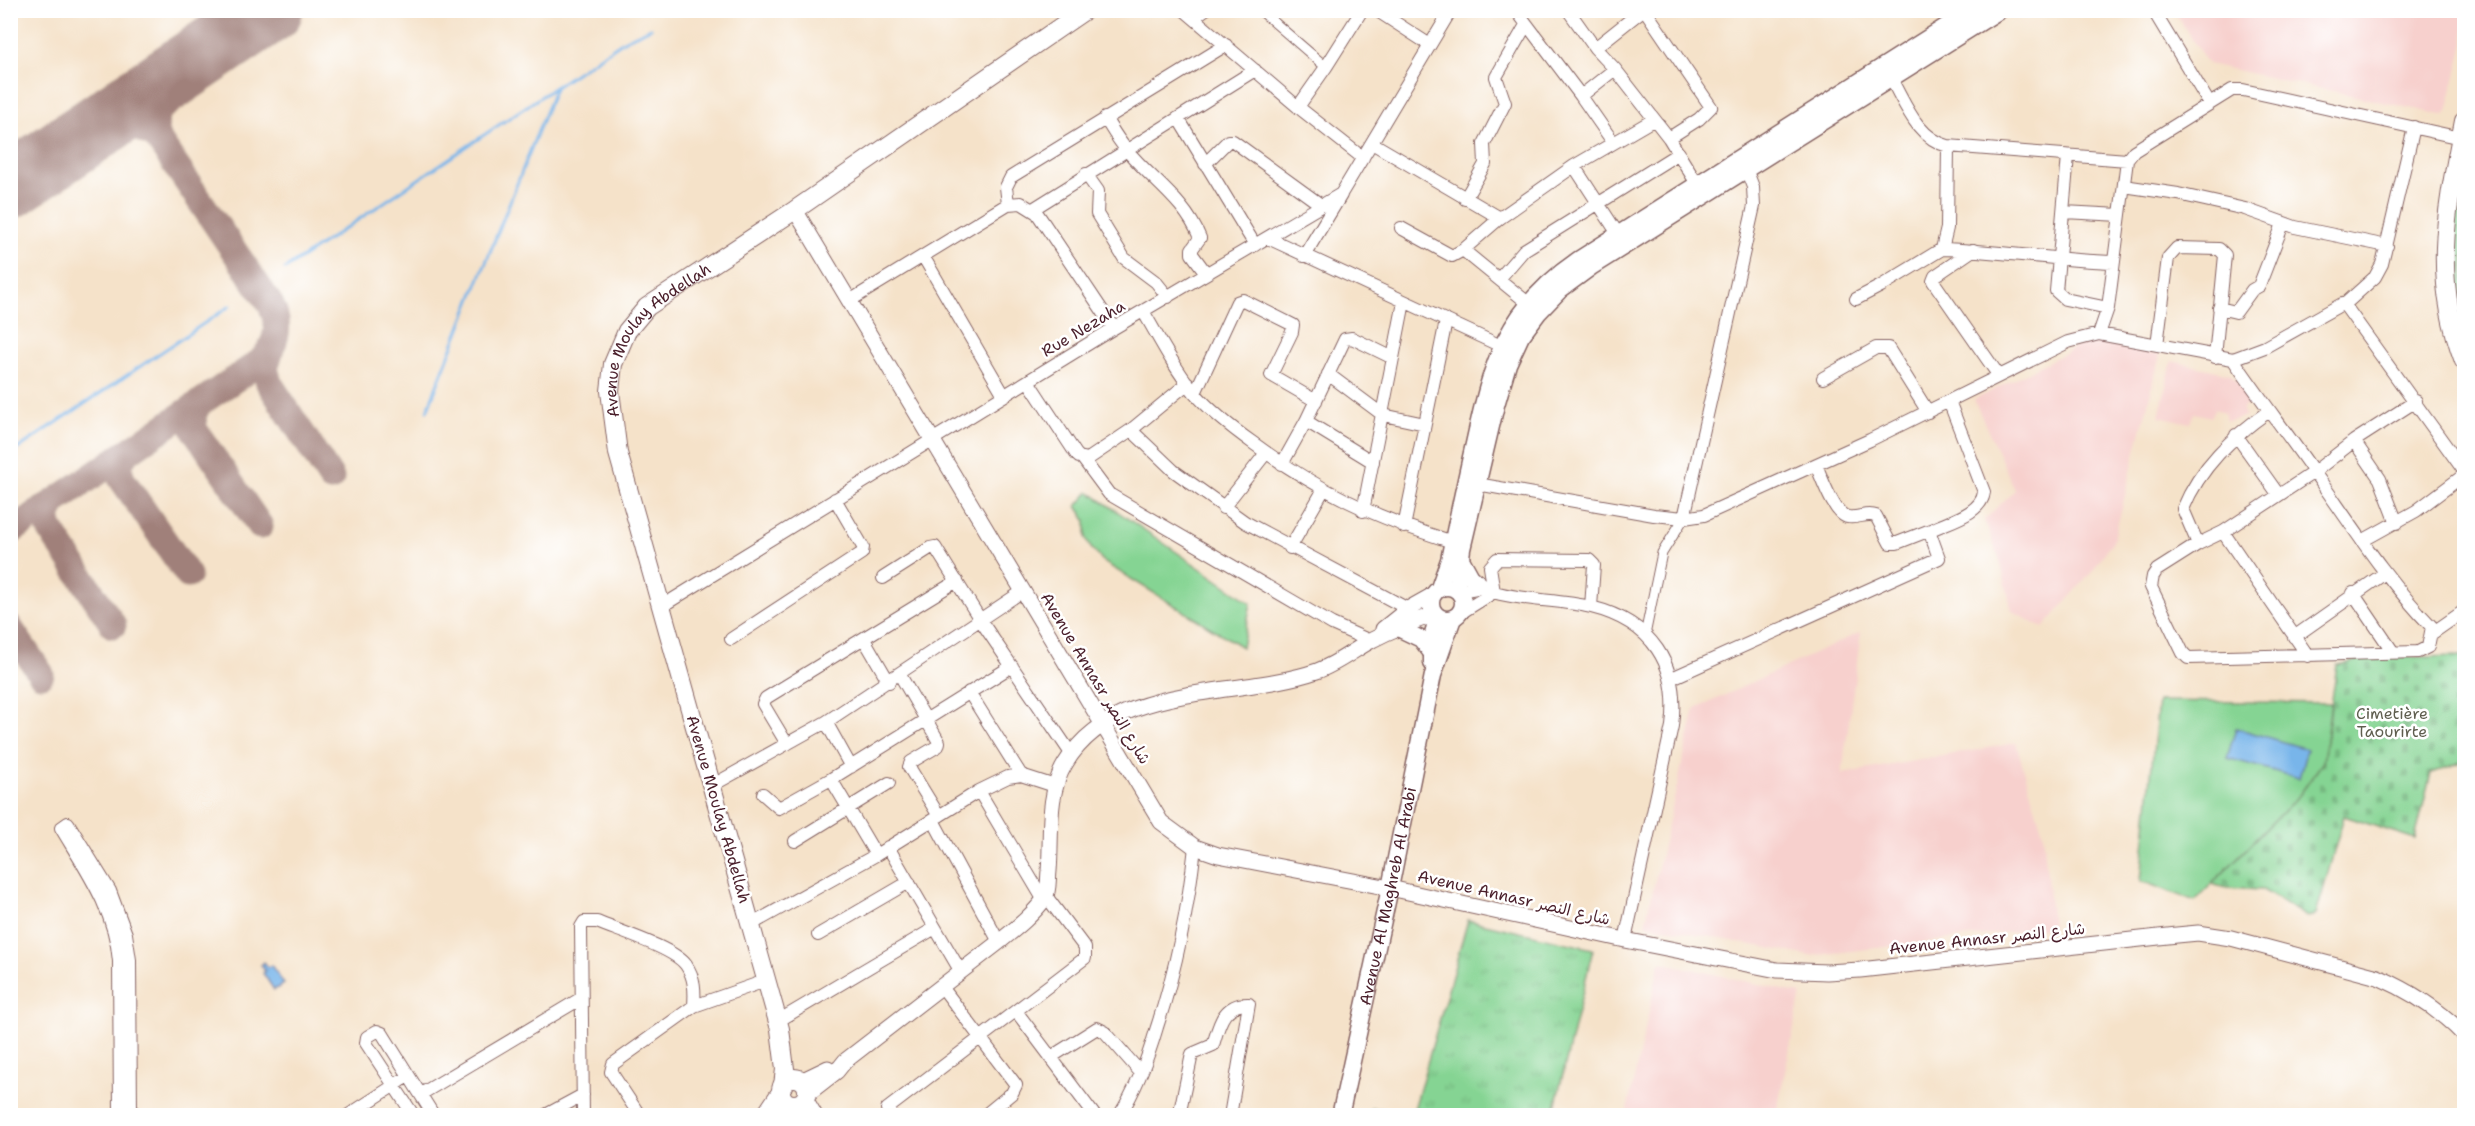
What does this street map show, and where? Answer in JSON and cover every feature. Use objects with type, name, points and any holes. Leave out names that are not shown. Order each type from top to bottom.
[{"type":"main road","name":"Avenue Moulay Abdellah","points":[[797,1092],[785,1069],[779,1025],[768,980],[618,453],[610,391],[613,364],[627,331],[647,307],[795,210],[1085,10]]},
{"type":"main road","points":[[1964,18],[1891,79],[1746,169],[1702,187],[1618,234],[1557,276],[1528,303],[1500,346],[1487,385],[1453,542],[1431,605],[1446,616],[1463,605],[1458,590],[1461,559],[1504,373],[1514,349],[1547,302],[1575,278],[1702,187],[1964,18],[2000,10]]},
{"type":"main road","points":[[2463,130],[2443,255],[2450,318],[2464,358]]},
{"type":"main road","points":[[1461,559],[1471,577],[1490,591]]},
{"type":"main road","points":[[1436,592],[1448,586],[1458,590]]},
{"type":"main road","name":"Avenue Al Maghreb Al Arabi","points":[[1433,675],[1431,652],[1446,616]]},
{"type":"main road","name":"Avenue Al Maghreb Al Arabi","points":[[1340,1116],[1446,616]]},
{"type":"main road","points":[[1398,628],[1421,639],[1431,652]]},
{"type":"main road","points":[[765,1116],[797,1092]]},
{"type":"main road","points":[[782,1116],[797,1092]]},
{"type":"street","points":[[1184,10],[1298,107],[1363,158]]},
{"type":"street","points":[[1194,19],[1207,10]]},
{"type":"street","points":[[1260,10],[1326,67]]},
{"type":"street","points":[[1298,107],[1362,10]]},
{"type":"street","points":[[1376,10],[1430,45]]},
{"type":"street","name":"Rue Nezaha","points":[[662,606],[1114,328],[1341,194],[1451,10]]},
{"type":"street","points":[[1516,10],[1613,142]]},
{"type":"street","points":[[1568,10],[1595,48],[1615,69],[1669,138],[1702,187]]},
{"type":"street","points":[[2153,10],[2209,103]]},
{"type":"street","points":[[1595,48],[1642,11],[1711,107],[1699,119],[1669,138]]},
{"type":"street","points":[[1465,199],[1485,164],[1484,144],[1505,103],[1496,76],[1526,25]]},
{"type":"street","points":[[1008,204],[1006,187],[1011,177],[1226,45]]},
{"type":"street","points":[[1581,96],[1615,69]]},
{"type":"street","points":[[1033,209],[1255,70]]},
{"type":"street","points":[[1891,79],[1923,132],[1935,143],[1948,146],[2127,160]]},
{"type":"street","points":[[2099,334],[2108,308],[2127,160],[2134,151],[2232,90],[2237,89],[2414,128],[2463,130]]},
{"type":"street","points":[[1106,118],[1126,150],[1180,204],[1195,225],[1200,238],[1192,249],[1192,254],[1206,273]]},
{"type":"street","points":[[1178,118],[1255,245]]},
{"type":"street","points":[[1401,228],[1452,256],[1463,250],[1500,218],[1574,166],[1653,120]]},
{"type":"street","points":[[1478,484],[1654,515],[1684,518],[1717,510],[1816,465],[2068,342],[2099,334],[2233,359],[2265,347],[2339,305],[2344,305],[2374,277],[2382,264],[2387,246],[2414,128]]},
{"type":"street","points":[[1205,164],[1228,141],[1233,141],[1321,206]]},
{"type":"street","points":[[1372,143],[1500,218]]},
{"type":"street","points":[[1942,249],[1947,228],[1948,146]]},
{"type":"street","points":[[1499,279],[1524,250],[1679,153]]},
{"type":"street","points":[[2068,156],[2056,291],[2065,299],[2108,308]]},
{"type":"street","points":[[1574,166],[1618,234]]},
{"type":"street","points":[[1645,635],[1662,553],[1684,518],[1754,206],[1753,187],[1746,169]]},
{"type":"street","points":[[1086,174],[1098,191],[1097,214],[1124,258],[1156,282],[1168,297]]},
{"type":"street","points":[[2124,186],[2234,206],[2283,224],[2387,246]]},
{"type":"street","points":[[1304,255],[1341,194]]},
{"type":"street","points":[[851,300],[1008,204],[1021,203],[1033,209],[1114,328]]},
{"type":"street","name":"Avenue Annasr شارع النصر","points":[[795,210],[851,300],[1161,822],[1195,847],[1239,860],[1390,888],[1761,968],[1827,972],[2198,933],[2230,938],[2378,977],[2401,987],[2459,1026],[2464,1035]]},
{"type":"street","points":[[2064,212],[2120,215]]},
{"type":"street","points":[[2219,308],[2236,312],[2252,290],[2259,286],[2283,224]]},
{"type":"street","points":[[1268,238],[1500,346]]},
{"type":"street","points":[[2157,345],[2168,258],[2173,250],[2177,248],[2219,249],[2223,251],[2215,357]]},
{"type":"street","points":[[1856,298],[1881,286],[1942,249],[1973,250],[2060,260],[2114,262]]},
{"type":"street","points":[[1463,250],[1528,303]]},
{"type":"street","points":[[1973,250],[1935,276],[1933,281],[1999,376]]},
{"type":"street","points":[[923,255],[1004,395]]},
{"type":"street","points":[[1083,459],[1088,459],[1191,388],[1237,302],[1243,300],[1293,326],[1271,375],[1316,401]]},
{"type":"street","points":[[1363,511],[1404,302]]},
{"type":"street","points":[[2344,305],[2416,401],[2464,473],[2397,523],[2362,541]]},
{"type":"street","points":[[1143,311],[1191,388],[1225,422],[1266,453],[1363,511],[1453,542]]},
{"type":"street","points":[[1404,527],[1446,321]]},
{"type":"street","points":[[1282,464],[1306,421],[1344,341],[1348,338],[1393,358]]},
{"type":"street","points":[[1823,378],[1882,346],[1892,352],[1928,412]]},
{"type":"street","points":[[2233,359],[2269,411],[2314,472],[2385,573],[2405,599],[2432,627],[2428,647],[2424,650],[2308,656],[2192,658],[2185,656],[2151,587],[2151,580],[2157,570],[2198,544],[2223,532],[2314,472],[2354,441],[2416,401]]},
{"type":"street","points":[[1328,374],[1383,415],[1425,424]]},
{"type":"street","points":[[1028,381],[1076,454],[1083,459],[1109,494],[1332,624],[1370,641]]},
{"type":"street","points":[[1816,465],[1838,512],[1850,518],[1869,514],[1876,516],[1890,543],[1897,543],[1933,529],[1977,507],[1983,501],[1984,492],[1949,401]]},
{"type":"street","points":[[2198,544],[2183,509],[2191,490],[2223,447],[2269,411]]},
{"type":"street","points":[[1306,421],[1372,462]]},
{"type":"street","points":[[1131,430],[1174,471],[1223,508],[1290,548],[1408,609]]},
{"type":"street","points":[[2236,435],[2278,494]]},
{"type":"street","points":[[2354,441],[2380,479],[2397,523]]},
{"type":"street","points":[[1223,508],[1266,453]]},
{"type":"street","points":[[1290,548],[1324,489]]},
{"type":"street","points":[[731,639],[862,553],[863,547],[835,499]]},
{"type":"street","points":[[1672,678],[1935,561],[1939,555],[1930,538],[1933,529]]},
{"type":"street","points":[[2223,532],[2308,656]]},
{"type":"street","points":[[883,578],[932,547],[938,550],[981,621],[1072,754]]},
{"type":"street","points":[[1490,591],[1490,567],[1497,559],[1589,560],[1594,565],[1591,608]]},
{"type":"street","points":[[2294,637],[2353,593],[2385,573]]},
{"type":"street","points":[[787,744],[763,704],[764,700],[957,581]]},
{"type":"street","points":[[1458,590],[1490,591],[1591,608],[1613,615],[1645,635],[1661,653],[1672,678],[1674,695],[1672,726],[1625,940]]},
{"type":"street","points":[[713,785],[826,722],[894,679],[1023,591]]},
{"type":"street","points":[[815,1116],[797,1092],[837,1071],[845,1061],[1018,927],[1045,897],[1055,786],[1072,754],[1102,724],[1178,696],[1215,689],[1257,686],[1309,674],[1398,628],[1446,616],[1490,591]]},
{"type":"street","points":[[1370,641],[1408,609],[1436,592]]},
{"type":"street","points":[[2353,593],[2393,652]]},
{"type":"street","points":[[2431,634],[2464,611]]},
{"type":"street","points":[[864,639],[926,718],[939,744],[910,762],[909,767],[999,942]]},
{"type":"street","points":[[763,794],[779,808],[851,767],[1012,666]]},
{"type":"street","points":[[969,692],[1021,775]]},
{"type":"street","points":[[826,722],[851,767]]},
{"type":"street","points":[[752,924],[876,855],[979,791],[1008,777],[1021,775],[1055,786]]},
{"type":"street","points":[[831,779],[876,855]]},
{"type":"street","points":[[795,841],[889,783]]},
{"type":"street","points":[[886,1113],[1087,955],[1085,948],[1045,897],[979,791]]},
{"type":"street","points":[[120,1116],[116,938],[110,915],[64,825],[110,891],[126,934],[130,960],[130,1116]]},
{"type":"street","points":[[888,847],[961,972]]},
{"type":"street","points":[[1119,1116],[1130,1099],[1141,1073],[1156,1032],[1179,953],[1189,906],[1195,847]]},
{"type":"street","points":[[818,935],[909,882]]},
{"type":"street","points":[[583,1116],[580,999],[581,927],[584,922],[589,920],[672,953],[686,964],[696,988],[694,1006]]},
{"type":"street","points":[[779,1025],[935,928]]},
{"type":"street","points":[[640,1116],[611,1072],[613,1064],[694,1006],[768,980]]},
{"type":"street","points":[[942,987],[1016,1086],[1012,1093],[984,1116]]},
{"type":"street","points":[[421,1094],[580,999]]},
{"type":"street","points":[[1179,1116],[1192,1054],[1213,1045],[1220,1020],[1226,1012],[1241,1004],[1249,1004],[1230,1116]]},
{"type":"street","points":[[1016,1011],[1095,1116]]},
{"type":"street","points":[[1051,1057],[1097,1028],[1105,1032],[1141,1073]]},
{"type":"street","points":[[414,1116],[366,1043],[367,1037],[377,1031],[382,1032],[434,1116]]},
{"type":"street","points":[[347,1116],[409,1076]]},
{"type":"street","points":[[544,1116],[583,1095]]},
{"type":"shaded area","points":[[2174,11],[2464,11],[2464,43],[2446,116],[2208,64]]},
{"type":"shaded area","points":[[2090,340],[2160,355],[2114,539],[2092,572],[2043,628],[2012,611],[2000,560],[1984,520],[2015,490],[1974,400]]},
{"type":"shaded area","points":[[2172,361],[2230,374],[2252,400],[2242,408],[2245,417],[2226,421],[2224,413],[2215,409],[2211,417],[2194,413],[2190,423],[2159,416]]},
{"type":"shaded area","points":[[1861,632],[1842,774],[2016,743],[2043,833],[2052,927],[1810,956],[1645,924],[1695,709]]},
{"type":"shaded area","points":[[1660,962],[1801,994],[1776,1115],[1626,1115]]},
{"type":"green space","points":[[2464,157],[2464,337],[2452,280],[2452,246]]},
{"type":"green space","points":[[1089,492],[1251,603],[1242,647],[1105,563],[1091,548],[1086,538],[1086,520],[1077,506]]},
{"type":"green space","name":"Cimetière Taourirte","points":[[2464,656],[2464,761],[2431,773],[2415,839],[2344,816],[2316,915],[2307,917],[2263,890],[2225,888],[2212,884],[2300,794],[2323,762],[2337,665],[2369,658]]},
{"type":"green space","points":[[2158,701],[2331,703],[2323,762],[2300,794],[2195,901],[2141,881]]},
{"type":"green space","points":[[1468,920],[1593,949],[1553,1115],[1370,1115],[1372,1108],[1413,1113]]},
{"type":"water","points":[[2236,728],[2307,749],[2299,778],[2227,758]]},
{"type":"water","points":[[264,962],[268,967],[271,965],[284,984],[274,990],[263,973],[265,971],[261,965]]},
{"type":"waterway","points":[[285,269],[625,40],[651,28]]},
{"type":"waterway","points":[[427,411],[555,88]]},
{"type":"waterway","points":[[10,454],[230,306]]},
{"type":"taxiway","points":[[155,135],[156,108],[168,80]]},
{"type":"taxiway","points":[[10,532],[260,362],[276,336],[276,321],[271,305],[155,135],[134,126],[99,127]]},
{"type":"taxiway","points":[[270,352],[265,368],[269,383],[331,478]]},
{"type":"taxiway","points":[[199,403],[193,415],[194,429],[260,526]]},
{"type":"taxiway","points":[[127,452],[119,464],[121,478],[188,575]]},
{"type":"taxiway","points":[[54,502],[47,516],[50,529],[113,625]]},
{"type":"taxiway","points":[[10,628],[41,674]]},
{"type":"runway","points":[[10,186],[270,10]]}]
